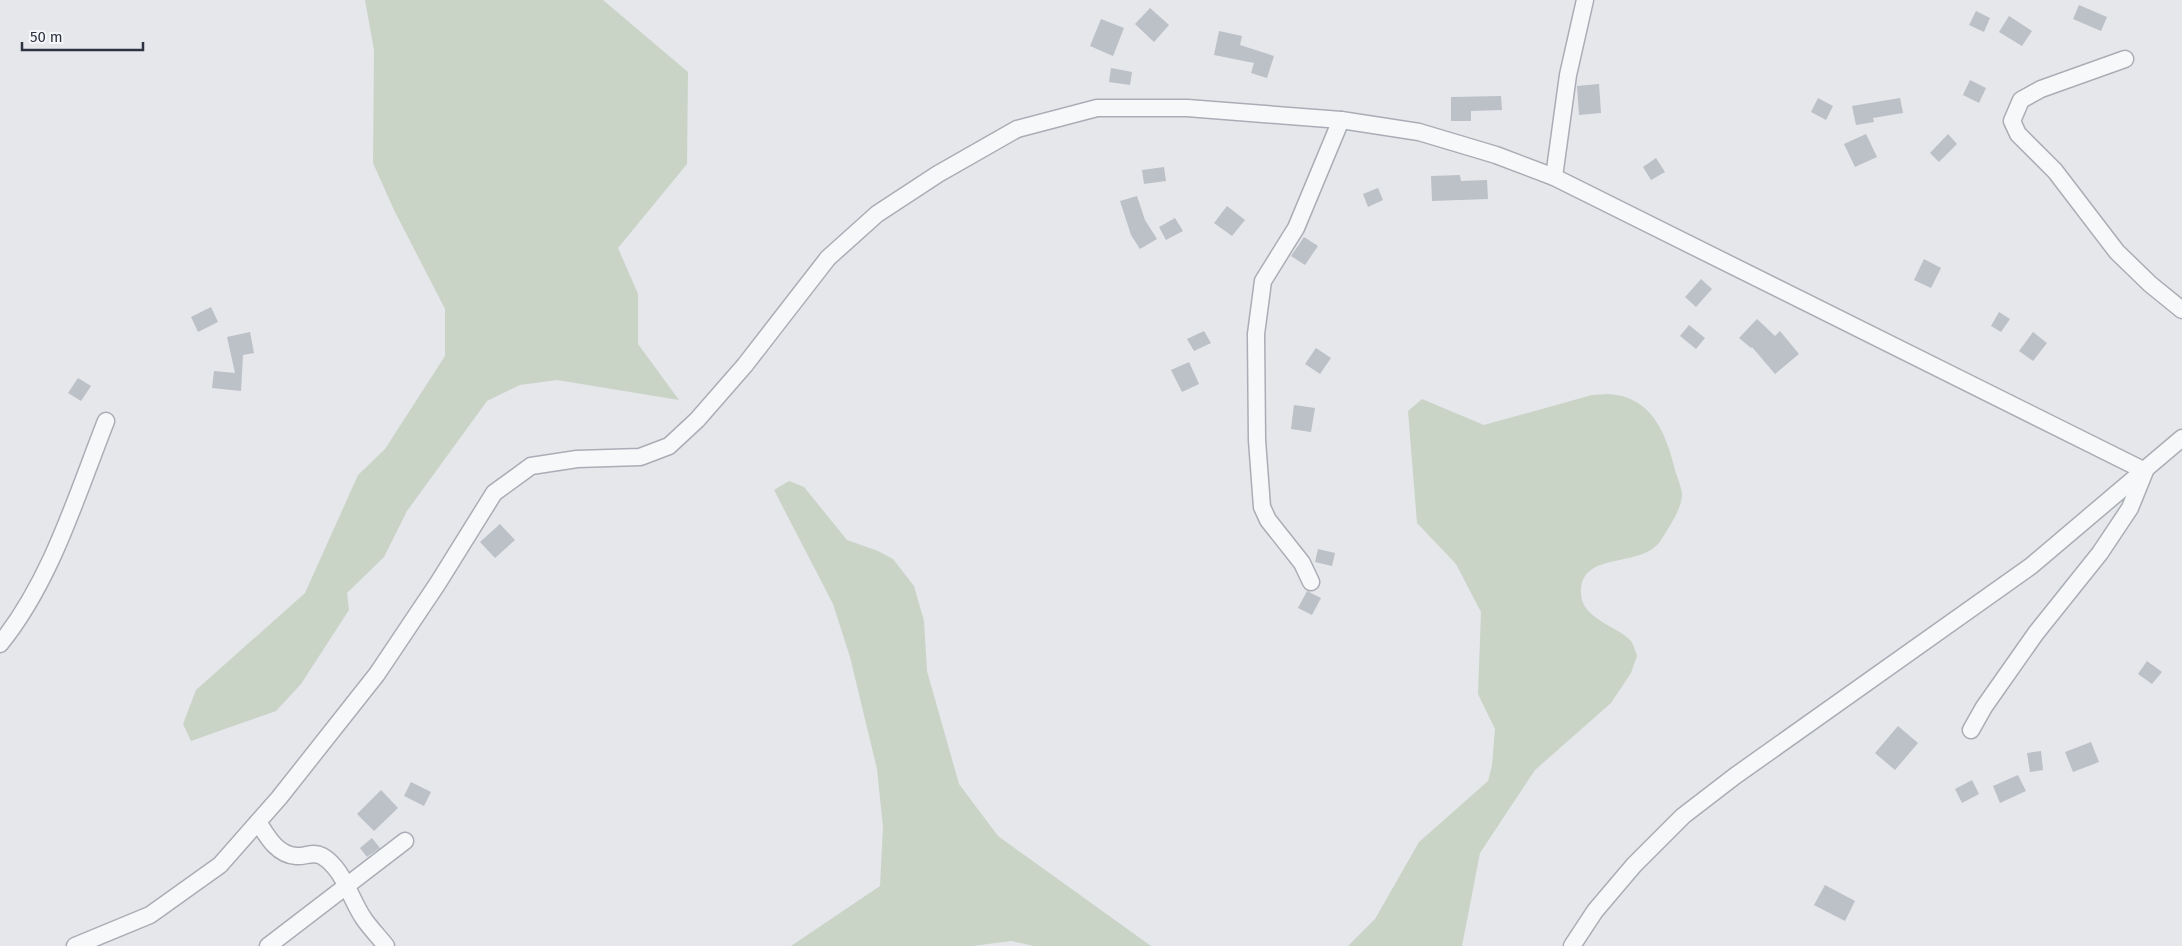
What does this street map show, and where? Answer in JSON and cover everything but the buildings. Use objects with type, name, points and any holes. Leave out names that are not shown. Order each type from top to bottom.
[{"type":"street","points":[[1554,177],[1568,76],[1585,0]]},
{"type":"street","points":[[2125,59],[2041,89],[2021,100],[2012,120],[2018,134],[2055,171],[2117,252],[2150,284],[2182,310]]},
{"type":"street","points":[[75,946],[150,915],[220,865],[258,822],[377,674],[438,583],[494,493],[531,466],[577,458],[640,457],[669,446],[697,420],[745,365],[828,258],[877,214],[930,179],[1017,129],[1097,108],[1187,108],[1341,120],[1419,132],[1496,155],[1554,177],[2145,471]]},
{"type":"street","points":[[1311,582],[1302,563],[1268,520],[1262,507],[1257,440],[1256,334],[1263,281],[1296,228],[1341,120]]},
{"type":"street","points":[[0,644],[19,621],[52,556],[106,421]]},
{"type":"street","points":[[1572,946],[1596,911],[1634,865],[1683,816],[1735,776],[2031,566],[2182,438]]},
{"type":"street","points":[[1971,730],[1984,707],[2036,633],[2100,553],[2130,508],[2145,471]]},
{"type":"street","points":[[258,822],[274,846],[286,854],[297,856],[312,853],[321,856],[331,864],[347,886],[364,919],[386,946]]},
{"type":"street","points":[[268,946],[405,841]]},
{"type":"shaded area","points":[[365,0],[603,0],[688,72],[687,164],[618,248],[638,294],[638,344],[679,400],[557,380],[520,385],[487,401],[407,511],[384,557],[347,593],[349,610],[301,684],[276,711],[191,741],[183,724],[196,690],[305,593],[358,475],[385,449],[445,356],[445,309],[394,210],[373,163],[374,50]]},
{"type":"shaded area","points":[[1609,394],[1636,402],[1655,419],[1667,443],[1682,493],[1674,519],[1661,540],[1652,549],[1640,555],[1600,565],[1590,571],[1583,580],[1581,594],[1587,609],[1600,620],[1623,634],[1633,644],[1637,656],[1631,673],[1611,703],[1535,770],[1480,853],[1462,946],[1348,946],[1375,919],[1419,842],[1488,781],[1492,765],[1495,729],[1478,694],[1481,612],[1456,564],[1417,523],[1408,411],[1422,399],[1484,425],[1592,395]]},
{"type":"shaded area","points":[[789,481],[804,487],[847,540],[878,551],[893,559],[914,586],[924,621],[927,671],[959,784],[998,836],[1151,946],[1034,946],[1011,941],[973,946],[791,946],[880,886],[883,827],[877,769],[850,657],[833,604],[774,490]]}]
